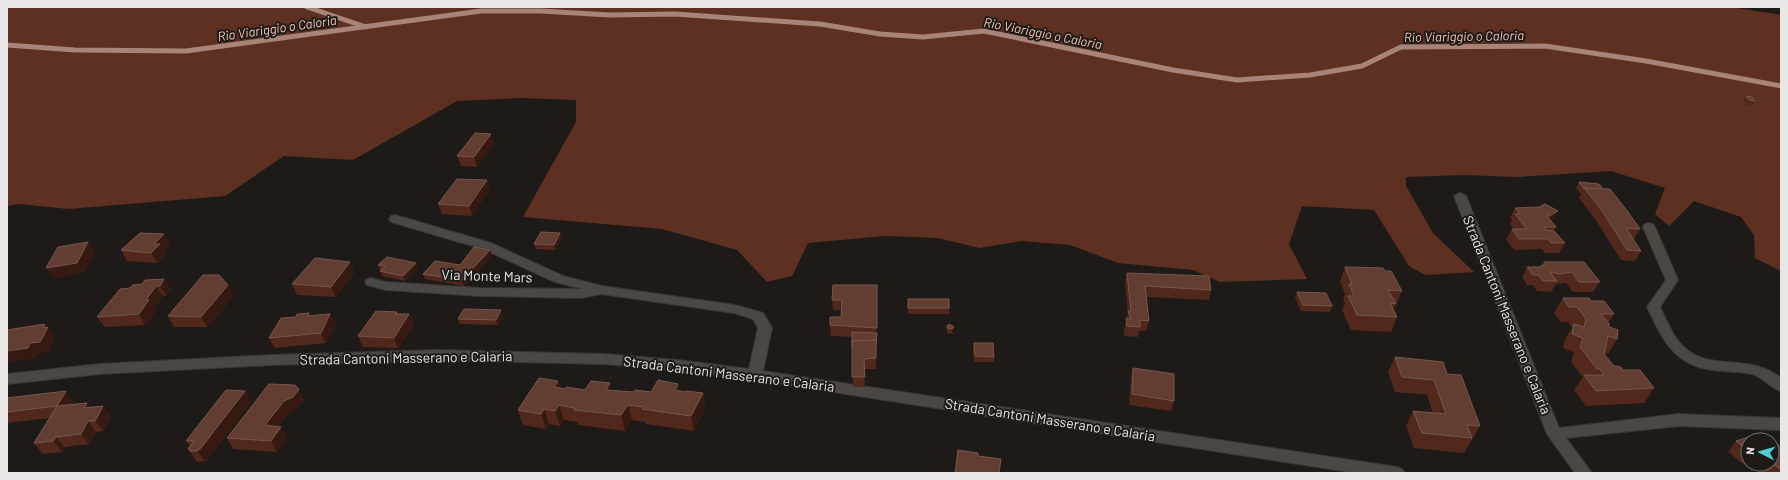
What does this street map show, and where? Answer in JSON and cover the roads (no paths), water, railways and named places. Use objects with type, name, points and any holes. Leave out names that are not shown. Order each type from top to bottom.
[{"type":"street","name":"Strada Cantoni Masserano e Calaria","points":[[1460,196],[1554,434],[1584,473]]},
{"type":"street","name":"Via Monte Mars","points":[[395,219],[487,246],[559,279],[602,290],[735,309],[758,316],[765,328],[755,375]]},
{"type":"street","points":[[1649,227],[1672,280],[1653,307],[1674,344],[1682,353],[1694,361],[1711,365],[1760,371],[1781,386]]},
{"type":"street","name":"Via Monte Mars","points":[[371,282],[386,286],[480,292],[581,294],[602,290]]},
{"type":"street","name":"Strada Cantoni Masserano e Calaria","points":[[7,379],[100,369],[271,360],[438,355],[603,359],[678,365],[755,375],[1397,473]]},
{"type":"street","points":[[1554,434],[1679,420],[1781,424]]},
{"type":"waterway","points":[[307,7],[365,27]]},
{"type":"waterway","name":"Rio Viariggio o Caloria","points":[[365,27],[481,11],[541,11],[610,15],[675,14],[820,24],[880,34],[923,37],[984,31],[1173,70],[1237,80],[1310,75],[1362,66],[1401,47],[1545,46],[1646,61],[1781,86]]},
{"type":"waterway","name":"Rio Viariggio o Caloria","points":[[7,45],[75,50],[186,51],[365,27]]}]
